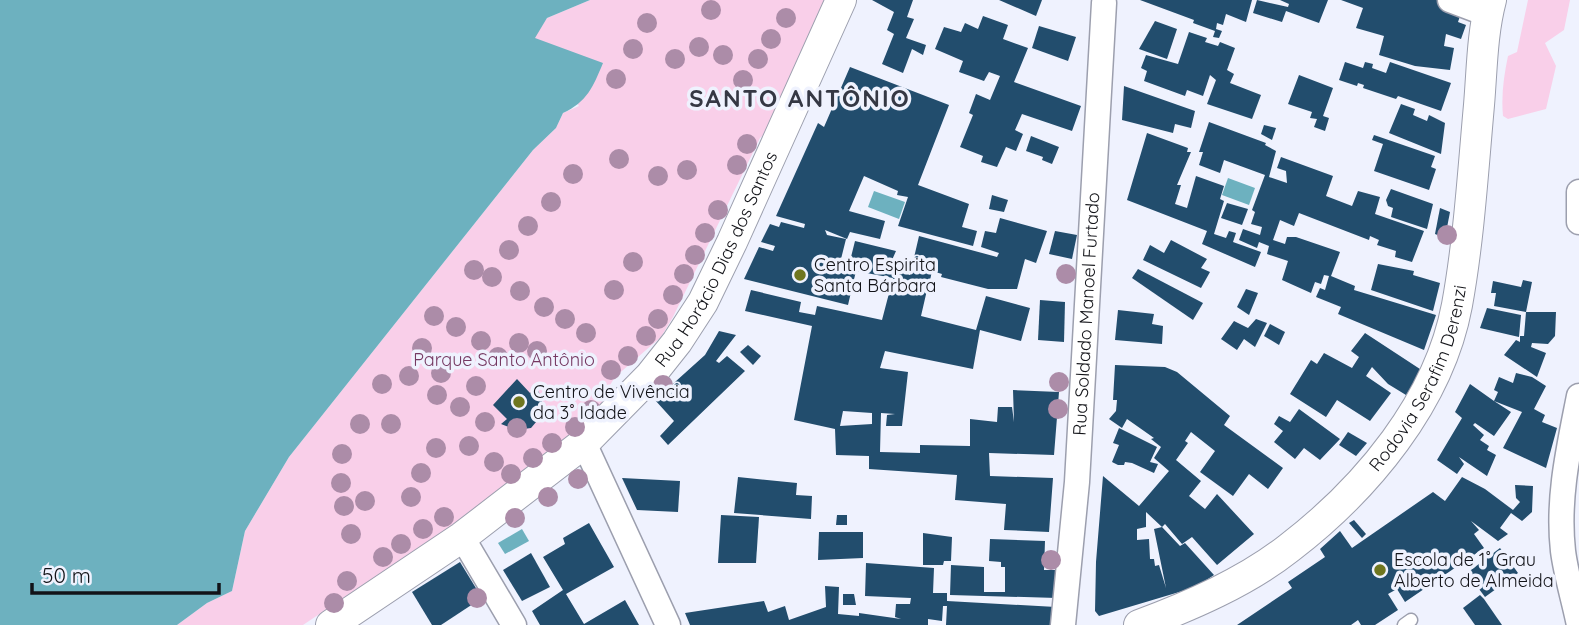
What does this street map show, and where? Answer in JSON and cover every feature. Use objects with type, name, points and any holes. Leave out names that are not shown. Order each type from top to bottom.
[{"type":"street","name":"Rua Horácio Dias dos Santos","points":[[331,625],[461,537],[584,443],[650,376],[677,342],[703,302],[841,0]]},
{"type":"street","points":[[1450,0],[1489,7]]},
{"type":"street","name":"Rua Soldado Manoel Furtado","points":[[1063,625],[1077,482],[1104,1]]},
{"type":"street","name":"Rodovia Serafim Derenzi","points":[[1156,622],[1211,594],[1289,548],[1357,488],[1409,420],[1437,372],[1449,338],[1461,276],[1489,7]]},
{"type":"street","points":[[1579,192],[1579,222]]},
{"type":"street","points":[[1579,396],[1563,480],[1562,515],[1563,551],[1579,625]]},
{"type":"street","points":[[584,443],[668,625]]},
{"type":"street","points":[[461,537],[514,625]]},
{"type":"green space","name":"Parque Santo Antônio","points":[[590,0],[833,0],[780,121],[760,138],[661,337],[615,377],[607,390],[602,413],[575,443],[303,625],[177,625],[207,603],[232,591],[245,531],[289,457],[533,150],[556,128],[563,113],[579,106],[534,38],[547,18]]},
{"type":"green space","points":[[1528,0],[1570,0],[1564,30],[1545,43],[1556,66],[1546,109],[1508,119],[1503,116],[1502,108],[1505,70],[1508,56],[1517,52]]},
{"type":"water","points":[[0,0],[590,0],[547,18],[535,38],[603,63],[588,93],[578,104],[563,113],[556,128],[533,150],[289,457],[245,531],[232,591],[207,603],[177,625],[0,625]]},
{"type":"water","points":[[1228,178],[1255,188],[1249,205],[1222,195]]},
{"type":"water","points":[[874,191],[905,202],[899,219],[868,207]]},
{"type":"water","points":[[522,529],[529,541],[505,554],[498,543]]},
{"type":"building","points":[[872,0],[913,0],[907,17],[914,19],[906,38],[926,45],[923,55],[912,49],[903,73],[882,64],[894,34],[887,30],[894,12]]},
{"type":"building","points":[[999,0],[1042,0],[1036,16]]},
{"type":"building","points":[[1140,0],[1252,0],[1246,22],[1226,14],[1223,25],[1217,23],[1216,29],[1222,31],[1219,38],[1213,37],[1215,31],[1193,23],[1194,20]]},
{"type":"building","points":[[1257,0],[1288,7],[1289,4],[1280,0],[1328,0],[1319,23],[1286,11],[1282,22],[1253,13]]},
{"type":"building","points":[[1341,0],[1442,0],[1463,7],[1458,22],[1466,25],[1461,39],[1446,34],[1444,46],[1454,48],[1450,70],[1415,66],[1379,55],[1384,36],[1356,28],[1363,8]]},
{"type":"building","points":[[983,16],[1008,25],[1003,39],[1028,48],[1014,82],[1081,106],[1072,131],[1022,114],[1015,130],[1023,134],[1016,151],[1006,147],[997,167],[981,162],[983,156],[960,147],[973,115],[969,113],[976,94],[990,100],[1000,76],[989,72],[984,81],[959,72],[963,61],[935,49],[944,27],[961,32],[965,23],[978,29]]},
{"type":"building","points":[[1155,21],[1177,29],[1167,59],[1139,49]]},
{"type":"building","points":[[1039,26],[1076,37],[1068,61],[1032,48]]},
{"type":"building","points":[[1189,32],[1207,38],[1205,42],[1218,46],[1220,42],[1235,48],[1227,70],[1234,74],[1230,83],[1261,95],[1252,119],[1207,104],[1216,80],[1210,75],[1203,96],[1187,90],[1185,96],[1144,81],[1147,71],[1141,68],[1146,55],[1178,64]]},
{"type":"building","points":[[1345,62],[1363,68],[1365,62],[1373,64],[1372,68],[1386,73],[1390,62],[1451,83],[1441,111],[1398,96],[1396,99],[1363,88],[1364,85],[1358,83],[1357,86],[1339,80]]},
{"type":"building","points":[[850,67],[949,105],[918,185],[969,204],[962,227],[977,231],[973,246],[898,226],[908,197],[897,195],[898,191],[864,176],[849,211],[885,221],[880,239],[850,232],[847,239],[825,230],[827,235],[846,239],[839,267],[848,269],[855,241],[896,251],[888,269],[910,275],[919,236],[997,257],[999,253],[981,247],[985,231],[996,233],[1000,218],[1047,231],[1036,263],[1025,259],[1017,289],[988,289],[941,277],[942,274],[932,271],[929,285],[907,283],[927,290],[921,316],[976,330],[986,296],[1030,308],[1021,341],[980,330],[973,369],[885,351],[880,368],[908,372],[902,426],[886,426],[887,415],[895,414],[881,413],[880,452],[920,453],[920,445],[970,446],[970,419],[997,422],[998,407],[1012,407],[1014,422],[1013,390],[1059,392],[1054,455],[989,453],[990,476],[1053,478],[1049,532],[1004,530],[1006,504],[955,500],[957,475],[869,469],[869,456],[836,455],[835,429],[794,420],[812,326],[745,311],[751,290],[801,302],[799,312],[815,315],[817,306],[882,320],[893,278],[856,271],[848,305],[744,279],[759,247],[773,251],[775,246],[761,242],[770,224],[779,227],[781,222],[804,228],[805,224],[776,216],[818,123],[824,127]],"holes":[[[843,411],[872,413],[872,424],[840,426]]]},
{"type":"building","points":[[1299,75],[1333,88],[1323,116],[1329,118],[1325,131],[1314,127],[1317,119],[1310,118],[1312,112],[1288,104]]},
{"type":"building","points":[[1124,86],[1195,111],[1191,128],[1175,124],[1173,133],[1122,120]]},
{"type":"building","points":[[1401,104],[1415,109],[1413,115],[1427,121],[1429,115],[1445,123],[1441,154],[1389,133]]},
{"type":"building","points":[[1209,122],[1266,143],[1265,145],[1276,151],[1269,177],[1287,183],[1286,171],[1277,168],[1281,157],[1333,176],[1326,196],[1352,206],[1358,191],[1380,197],[1375,214],[1424,231],[1412,262],[1395,257],[1396,251],[1377,245],[1379,240],[1370,236],[1369,240],[1299,213],[1294,226],[1280,220],[1273,240],[1285,244],[1287,237],[1296,237],[1340,252],[1331,276],[1355,286],[1354,290],[1436,315],[1424,350],[1338,314],[1341,307],[1316,297],[1320,288],[1325,290],[1329,276],[1324,275],[1321,284],[1315,282],[1311,293],[1282,280],[1288,261],[1267,254],[1269,246],[1259,242],[1257,248],[1239,240],[1243,229],[1260,235],[1262,227],[1251,224],[1255,212],[1252,210],[1265,175],[1224,160],[1220,173],[1199,165],[1203,152],[1199,152]]},
{"type":"building","points":[[1264,125],[1276,128],[1272,140],[1261,134]]},
{"type":"building","points":[[1147,133],[1188,148],[1187,152],[1191,152],[1177,185],[1181,185],[1175,204],[1187,208],[1196,176],[1224,186],[1220,199],[1224,201],[1214,234],[1226,238],[1229,231],[1236,233],[1233,242],[1261,252],[1255,267],[1202,244],[1207,231],[1127,200]]},
{"type":"building","points":[[1374,135],[1435,156],[1431,167],[1436,169],[1429,190],[1374,171],[1383,144],[1372,140]]},
{"type":"building","points":[[1031,136],[1059,147],[1052,164],[1042,160],[1043,157],[1026,151]]},
{"type":"building","points":[[1391,189],[1433,204],[1427,229],[1391,217],[1393,208],[1388,206],[1386,200]]},
{"type":"building","points":[[992,195],[1008,200],[1004,212],[989,209]]},
{"type":"building","points":[[1227,203],[1248,209],[1242,225],[1221,218]]},
{"type":"building","points":[[1440,208],[1450,212],[1445,238],[1435,234]]},
{"type":"building","points":[[1055,231],[1077,235],[1072,259],[1049,254]]},
{"type":"building","points":[[1171,240],[1207,259],[1201,268],[1210,272],[1201,288],[1143,260],[1150,245],[1164,253]]},
{"type":"building","points":[[1378,264],[1414,271],[1413,275],[1440,283],[1433,311],[1371,290]]},
{"type":"building","points":[[1138,269],[1203,303],[1193,320],[1132,278]]},
{"type":"building","points":[[1523,280],[1532,282],[1526,312],[1494,306],[1496,293],[1491,293],[1493,281],[1521,287]]},
{"type":"building","points":[[1246,289],[1258,293],[1249,315],[1237,307]]},
{"type":"building","points":[[1040,300],[1065,302],[1064,342],[1038,340]]},
{"type":"building","points":[[1487,308],[1521,315],[1519,337],[1480,328]]},
{"type":"building","points":[[1118,310],[1154,314],[1152,324],[1163,326],[1162,344],[1115,340]]},
{"type":"building","points":[[1526,312],[1556,312],[1555,336],[1548,344],[1532,343],[1531,347],[1546,353],[1537,377],[1504,355],[1516,340],[1520,342],[1520,336],[1524,336]]},
{"type":"building","points":[[1256,319],[1267,323],[1255,347],[1244,339],[1237,350],[1221,339],[1234,321],[1248,328]]},
{"type":"building","points":[[1270,324],[1285,332],[1279,345],[1264,336]]},
{"type":"building","points":[[719,331],[736,335],[716,361],[719,363],[727,356],[745,371],[668,445],[660,436],[674,421],[655,400],[705,355]]},
{"type":"building","points":[[1365,333],[1423,371],[1406,395],[1388,384],[1372,367],[1366,376],[1391,393],[1370,421],[1337,400],[1326,417],[1290,394],[1311,360],[1317,364],[1324,353],[1352,368],[1359,357],[1351,351]]},
{"type":"building","points":[[748,345],[761,356],[753,365],[740,352]]},
{"type":"building","points":[[1115,365],[1165,367],[1177,372],[1230,416],[1224,425],[1283,468],[1268,489],[1249,474],[1233,496],[1200,472],[1215,451],[1191,432],[1185,441],[1188,443],[1176,460],[1201,481],[1189,496],[1205,509],[1217,494],[1254,534],[1217,565],[1192,537],[1182,544],[1165,524],[1162,527],[1180,546],[1185,543],[1214,575],[1196,587],[1099,616],[1095,611],[1096,562],[1103,476],[1139,506],[1169,471],[1154,458],[1161,447],[1151,439],[1154,438],[1127,419],[1122,428],[1109,419],[1116,411],[1117,400],[1113,400]],"holes":[[[1146,512],[1162,527],[1154,529],[1166,588],[1159,565],[1155,566],[1154,559],[1150,559],[1149,539],[1137,540],[1137,529],[1146,527]]]},
{"type":"building","points":[[1516,373],[1532,377],[1546,386],[1534,409],[1545,415],[1542,422],[1557,428],[1546,468],[1503,448],[1522,412],[1494,401],[1498,392],[1494,390],[1499,377],[1513,383]]},
{"type":"building","name":"Centro de Vivência da 3˚ Idade","points":[[517,379],[530,393],[536,387],[542,398],[542,415],[531,428],[516,430],[501,424],[507,419],[493,405]]},
{"type":"building","points":[[1470,384],[1511,412],[1494,436],[1475,423],[1473,425],[1484,435],[1480,440],[1489,446],[1487,450],[1496,455],[1487,476],[1459,457],[1464,464],[1457,474],[1437,460],[1462,418],[1455,412]]},
{"type":"building","points":[[1299,409],[1340,439],[1320,460],[1304,448],[1295,459],[1274,442],[1283,431],[1274,424],[1279,416],[1290,422]]},
{"type":"building","points":[[1119,428],[1157,447],[1150,462],[1158,464],[1154,473],[1132,463],[1118,465],[1112,462],[1119,445],[1113,443]]},
{"type":"building","points":[[1348,432],[1367,443],[1356,456],[1339,445]]},
{"type":"building","points":[[738,477],[797,483],[796,495],[812,496],[811,519],[734,513]]},
{"type":"building","name":"Escola de 1˚ Grau Alberto de Almeida","points":[[1462,477],[1485,489],[1513,510],[1520,502],[1516,498],[1515,485],[1533,486],[1532,512],[1522,521],[1511,513],[1500,528],[1508,534],[1498,541],[1471,521],[1479,530],[1474,534],[1484,548],[1405,602],[1397,589],[1388,594],[1398,610],[1375,625],[1361,625],[1358,620],[1351,625],[1237,625],[1292,588],[1288,582],[1325,557],[1320,549],[1340,531],[1352,548],[1433,492],[1445,501]]},
{"type":"building","points":[[622,478],[680,481],[678,512],[637,510]]},
{"type":"building","points":[[721,515],[759,517],[756,563],[718,563]]},
{"type":"building","points":[[837,515],[847,515],[847,525],[836,525]]},
{"type":"building","points":[[1354,520],[1366,534],[1362,538],[1349,523]]},
{"type":"building","points":[[589,523],[614,567],[566,594],[584,624],[625,600],[639,625],[540,625],[532,611],[563,590],[543,557],[565,544],[563,538]]},
{"type":"building","points":[[819,532],[863,532],[863,558],[818,560]]},
{"type":"building","points":[[923,533],[952,537],[951,561],[944,561],[943,565],[923,565]]},
{"type":"building","points":[[990,539],[1045,541],[1044,570],[1058,570],[1057,598],[950,595],[951,565],[984,567],[984,592],[1005,592],[1005,567],[1001,567],[1001,562],[989,561]]},
{"type":"building","points":[[1500,548],[1518,573],[1485,597],[1467,573]]},
{"type":"building","points":[[531,553],[550,587],[522,601],[503,570]]},
{"type":"building","points":[[460,562],[482,598],[441,625],[432,625],[412,592]]},
{"type":"building","points":[[866,563],[934,568],[933,593],[947,593],[947,601],[1056,607],[1056,625],[946,625],[947,606],[943,606],[942,621],[928,619],[928,625],[690,625],[685,613],[764,601],[768,612],[785,606],[789,620],[826,607],[825,586],[839,587],[838,614],[859,616],[859,613],[901,619],[895,617],[896,604],[910,604],[911,598],[865,596]]},
{"type":"building","points":[[843,594],[854,594],[856,605],[843,605]]},
{"type":"building","points":[[1480,595],[1502,625],[1475,625],[1463,608]]},
{"type":"place","name":"Centro Espirita Santa Bárbara","points":[[800,275]]},
{"type":"place","name":"Centro de Vivência da 3˚ Idade","points":[[519,402]]},
{"type":"place","name":"Escola de 1˚ Grau Alberto de Almeida","points":[[1380,570]]},
{"type":"district","name":"SANTO ANTÔNIO","points":[[800,99]]}]
